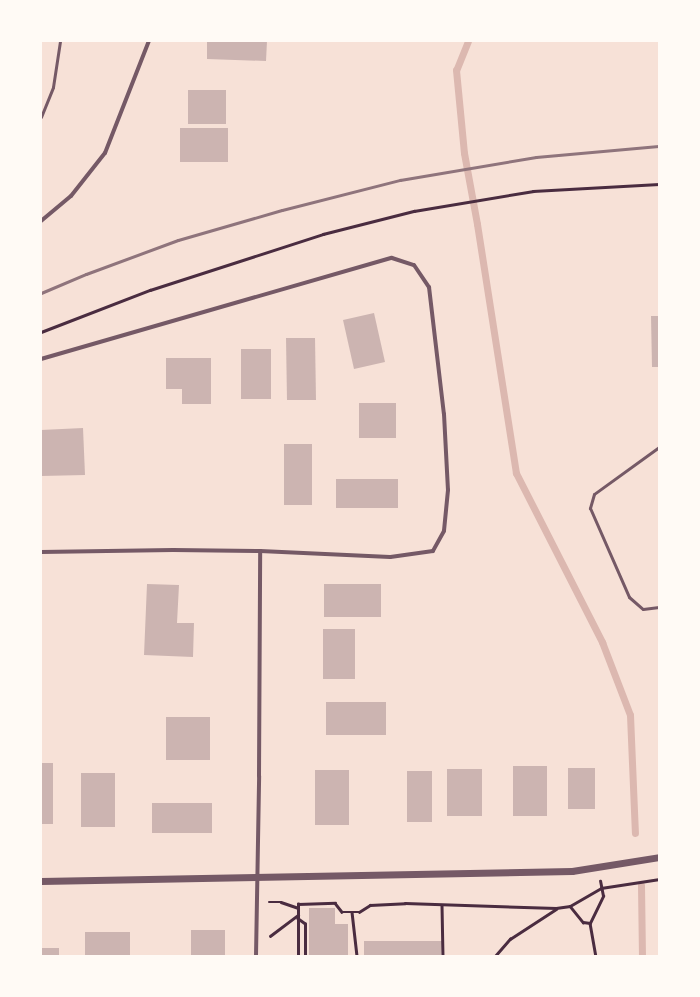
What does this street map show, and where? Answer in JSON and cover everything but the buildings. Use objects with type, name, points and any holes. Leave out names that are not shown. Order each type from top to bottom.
[{"type":"street","points":[[41,221],[71,196],[105,154],[149,41]]},
{"type":"street","points":[[41,358],[392,258],[414,265],[429,287],[444,414],[448,490],[444,531],[433,552],[390,558],[260,551],[173,550],[41,552]]},
{"type":"street","points":[[256,956],[258,878],[260,551]]},
{"type":"street","points":[[41,881],[572,871],[659,857]]},
{"type":"lane","points":[[41,116],[53,88],[60,41]]},
{"type":"lane","points":[[659,447],[594,494],[590,508],[629,598],[643,609],[659,607]]},
{"type":"path","points":[[41,332],[150,290],[323,234],[414,211],[534,191],[659,184]]},
{"type":"path","points":[[298,956],[298,904],[334,903],[342,912],[359,912],[370,905],[405,903],[556,908],[570,906],[601,888],[659,879]]},
{"type":"path","points":[[596,956],[590,923],[603,896],[601,888]]},
{"type":"path","points":[[257,901],[281,902],[298,908]]},
{"type":"path","points":[[442,905],[443,956]]},
{"type":"path","points":[[570,906],[583,922],[590,923]]},
{"type":"path","points":[[495,956],[510,939],[556,908]]},
{"type":"path","points":[[352,912],[357,956]]},
{"type":"path","points":[[256,947],[298,914]]},
{"type":"path","points":[[298,919],[305,924],[305,956]]},
{"type":"waterway","points":[[468,41],[456,70],[464,153],[477,224],[516,473],[602,642],[630,715],[635,833]]},
{"type":"waterway","points":[[641,885],[642,956]]},
{"type":"railway","points":[[41,293],[86,274],[178,240],[282,210],[400,180],[536,157],[659,146]]}]
